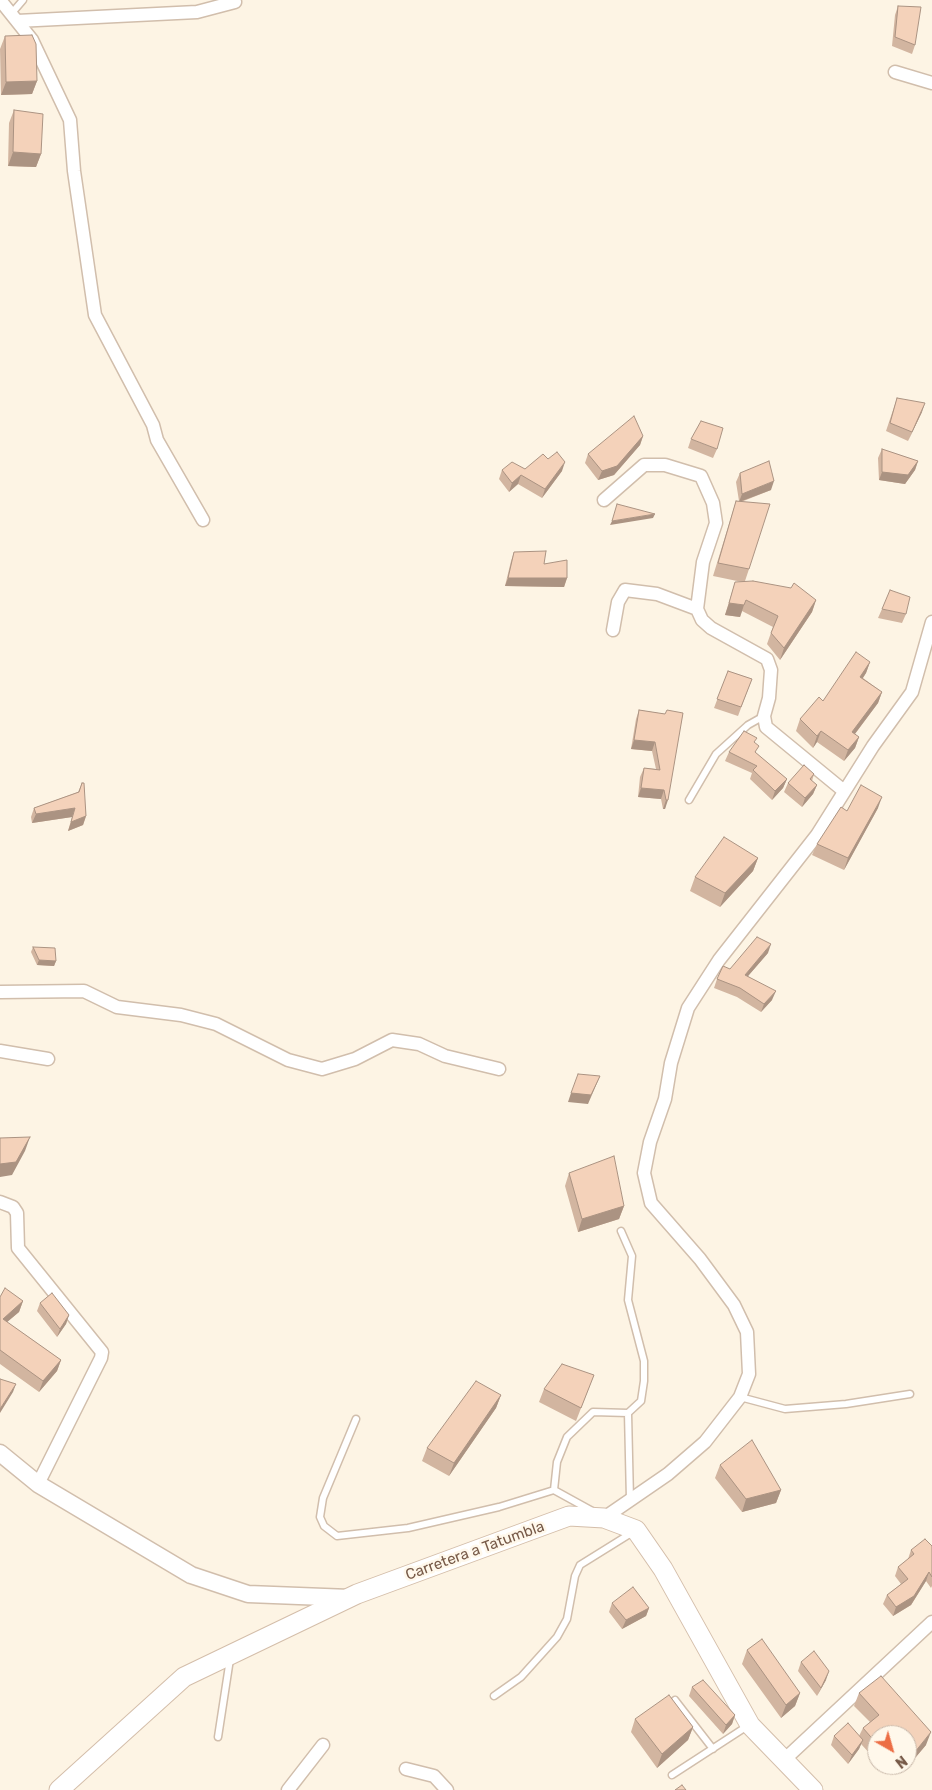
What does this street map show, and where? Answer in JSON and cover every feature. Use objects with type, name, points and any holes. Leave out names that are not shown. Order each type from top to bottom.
[{"type":"main road","name":"Carretera a Tatumbla","points":[[59,1790],[184,1677],[350,1598],[569,1516],[604,1518],[636,1530]]},
{"type":"main road","points":[[636,1530],[663,1569],[750,1725],[813,1790]]},
{"type":"street","points":[[0,0],[32,40],[70,120],[74,171],[95,315],[153,425],[157,440],[203,520]]},
{"type":"street","points":[[14,18],[197,12],[235,2]]},
{"type":"street","points":[[895,72],[932,83]]},
{"type":"street","points":[[604,500],[644,464],[665,466],[701,476],[713,503],[716,523],[703,562],[697,609],[702,620],[710,628],[767,660],[771,670],[769,698],[764,716],[766,727],[844,791]]},
{"type":"street","points":[[614,630],[618,602],[625,590],[657,594],[697,609]]},
{"type":"street","points":[[604,1518],[668,1474],[705,1442],[740,1396],[749,1374],[746,1332],[734,1305],[700,1259],[652,1203],[644,1173],[650,1142],[665,1100],[671,1062],[688,1008],[719,960],[817,835],[872,746],[912,692],[932,622]]},
{"type":"street","points":[[0,992],[84,991],[117,1007],[181,1015],[216,1024],[288,1060],[322,1069],[356,1059],[392,1040],[419,1044],[445,1056],[499,1069]]},
{"type":"street","points":[[0,1051],[48,1060]]},
{"type":"street","points":[[0,1202],[13,1207],[17,1213],[18,1248],[102,1352],[102,1358],[38,1484]]},
{"type":"street","points":[[0,1453],[38,1484],[192,1575],[248,1594],[350,1598]]},
{"type":"street","points":[[784,1760],[932,1622]]},
{"type":"street","points":[[288,1790],[323,1746]]},
{"type":"street","points":[[406,1769],[434,1776],[447,1790]]},
{"type":"lane","points":[[14,18],[23,0]]},
{"type":"lane","points":[[689,800],[716,754],[748,725],[764,716]]},
{"type":"lane","points":[[554,1490],[557,1462],[568,1437],[593,1412],[628,1413],[641,1401],[644,1362],[628,1300],[632,1256],[621,1231]]},
{"type":"lane","points":[[740,1396],[786,1409],[846,1404],[910,1394]]},
{"type":"lane","points":[[628,1413],[630,1501]]},
{"type":"lane","points":[[356,1419],[323,1498],[320,1517],[324,1526],[337,1536],[408,1528],[499,1507],[554,1490],[604,1518]]},
{"type":"lane","points":[[494,1696],[521,1678],[557,1637],[568,1619],[575,1576],[580,1565],[636,1530]]},
{"type":"lane","points":[[218,1737],[231,1655]]},
{"type":"lane","points":[[676,1700],[713,1749]]},
{"type":"lane","points":[[672,1775],[750,1725]]},
{"type":"building","points":[[898,6],[921,7],[915,45],[895,37]]},
{"type":"building","points":[[32,35],[36,44],[37,81],[6,82],[5,36]]},
{"type":"building","points":[[14,110],[43,114],[41,154],[13,152]]},
{"type":"building","points":[[897,398],[925,403],[912,432],[890,423]]},
{"type":"building","points":[[634,416],[643,436],[617,466],[602,471],[588,454]]},
{"type":"building","points":[[701,421],[723,428],[717,449],[691,439]]},
{"type":"building","points":[[882,449],[918,461],[908,475],[882,472]]},
{"type":"building","points":[[557,452],[565,462],[545,489],[521,475],[512,483],[502,470],[512,462],[525,469],[543,454],[548,459]]},
{"type":"building","points":[[769,461],[774,481],[742,494],[740,473]]},
{"type":"building","points":[[736,501],[770,504],[749,569],[718,563]]},
{"type":"building","points":[[617,504],[655,514],[612,521]]},
{"type":"building","points":[[546,551],[544,564],[567,560],[567,578],[508,578],[514,552]]},
{"type":"building","points":[[753,581],[791,588],[794,583],[816,600],[784,648],[771,633],[778,616],[746,600],[744,605],[729,603],[735,582]]},
{"type":"building","points":[[890,590],[910,597],[906,614],[882,609]]},
{"type":"building","points":[[856,652],[870,662],[860,677],[882,692],[852,732],[859,737],[848,750],[821,731],[817,736],[800,719],[819,697],[823,701]]},
{"type":"building","points":[[728,671],[752,679],[741,707],[717,699]]},
{"type":"building","points":[[639,710],[665,714],[667,710],[683,713],[668,800],[666,800],[664,790],[641,788],[644,768],[660,770],[655,742],[634,740]]},
{"type":"building","points":[[744,731],[757,738],[754,742],[759,746],[755,752],[787,779],[775,791],[753,770],[757,766],[729,752]]},
{"type":"building","points":[[804,765],[814,774],[810,779],[817,785],[805,798],[788,783]]},
{"type":"building","points":[[82,783],[84,783],[86,816],[71,822],[75,808],[36,814],[34,808],[79,792]]},
{"type":"building","points":[[861,785],[882,797],[848,858],[817,844],[841,807],[847,811]]},
{"type":"building","points":[[724,837],[758,858],[725,893],[695,877]]},
{"type":"building","points":[[757,937],[771,944],[745,975],[776,991],[764,1004],[740,988],[717,979],[723,966],[730,969]]},
{"type":"building","points":[[33,947],[55,948],[56,961],[39,960]]},
{"type":"building","points":[[578,1074],[600,1076],[591,1095],[571,1093]]},
{"type":"building","points":[[30,1137],[16,1162],[0,1164],[0,1138]]},
{"type":"building","points":[[614,1156],[624,1206],[582,1219],[569,1173]]},
{"type":"building","points":[[5,1288],[23,1301],[3,1319],[61,1360],[43,1381],[0,1350],[0,1297]]},
{"type":"building","points":[[52,1293],[69,1315],[60,1329],[40,1303]]},
{"type":"building","points":[[562,1364],[594,1375],[581,1408],[544,1389]]},
{"type":"building","points":[[0,1379],[16,1384],[0,1409]]},
{"type":"building","points":[[476,1381],[501,1395],[454,1463],[427,1448]]},
{"type":"building","points":[[752,1440],[781,1490],[746,1499],[720,1465]]},
{"type":"building","points":[[925,1539],[932,1546],[932,1577],[929,1572],[914,1596],[896,1607],[887,1595],[908,1579],[898,1567],[914,1554],[911,1550]]},
{"type":"building","points":[[633,1587],[649,1608],[626,1620],[612,1603]]},
{"type":"building","points":[[762,1639],[800,1693],[786,1705],[747,1650]]},
{"type":"building","points":[[814,1651],[829,1671],[821,1688],[801,1662]]},
{"type":"building","points":[[881,1676],[931,1732],[917,1750],[917,1725],[867,1725],[867,1733],[863,1728],[879,1715],[859,1693]]},
{"type":"building","points":[[703,1680],[735,1715],[726,1725],[692,1687]]},
{"type":"building","points":[[669,1695],[693,1727],[662,1754],[635,1719]]},
{"type":"building","points":[[848,1723],[863,1740],[852,1755],[834,1736]]},
{"type":"building","points":[[682,1785],[686,1790],[675,1790]]}]
